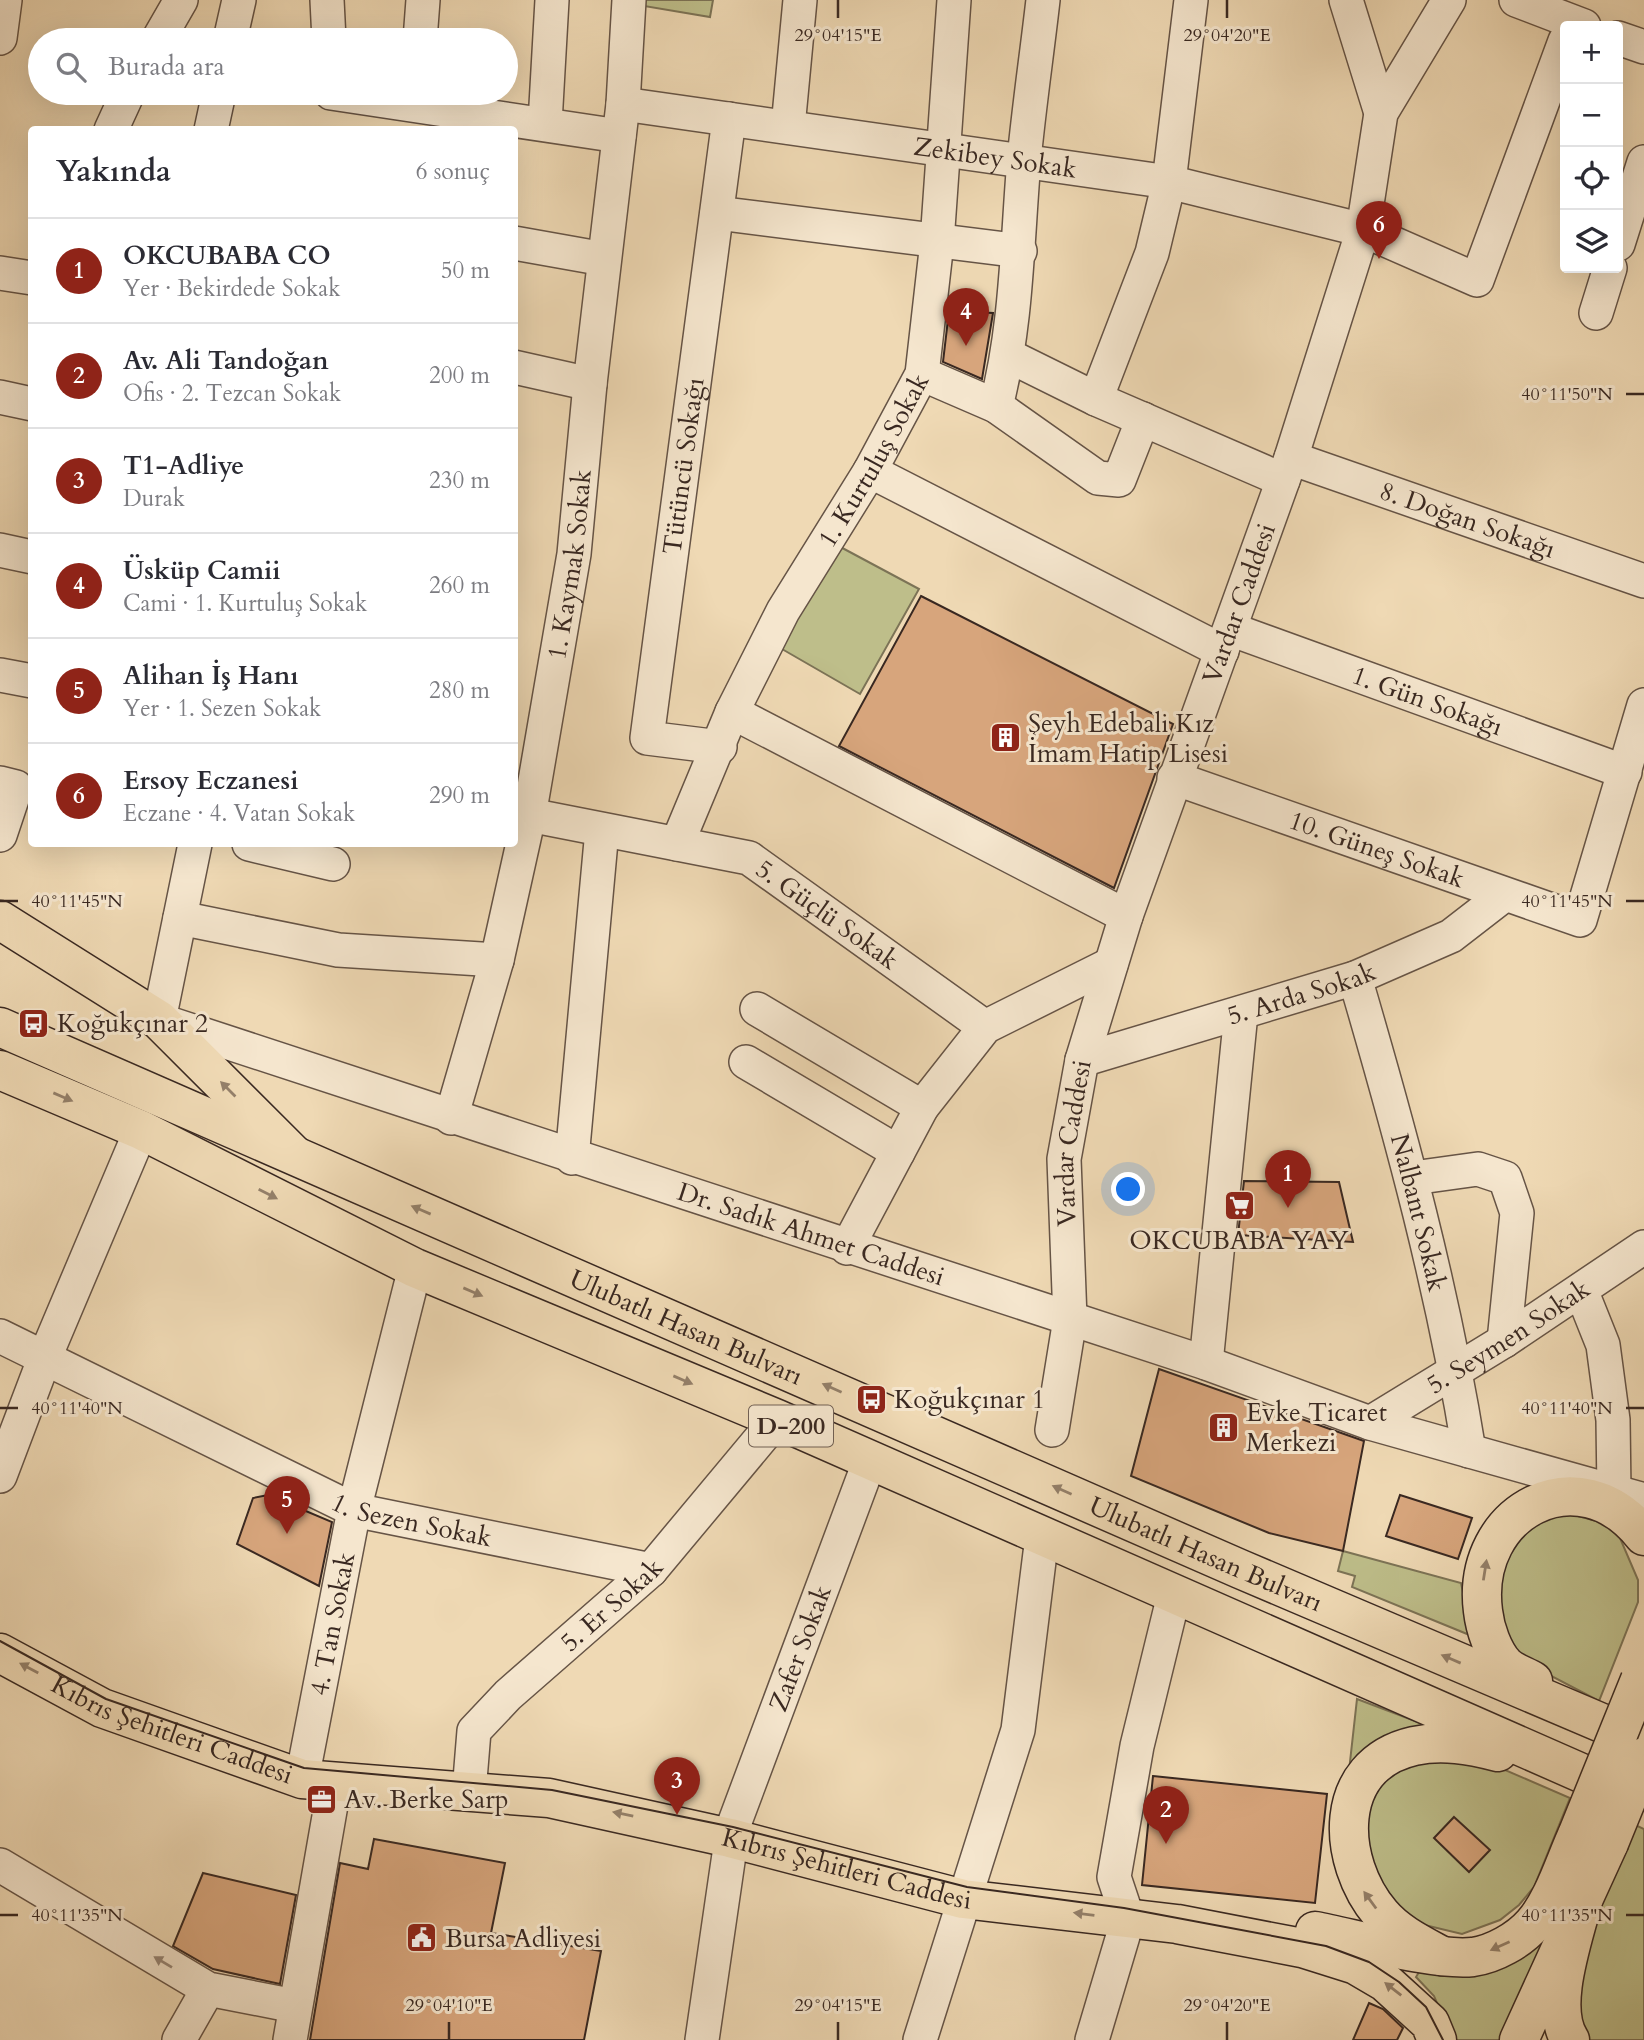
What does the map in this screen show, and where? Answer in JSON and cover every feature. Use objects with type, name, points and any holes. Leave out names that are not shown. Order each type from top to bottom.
[{"type":"main road","name":"Dr. Sadık Ahmet Caddesi","points":[[0,920],[159,1020]]},
{"type":"main road","points":[[159,1020],[293,1154]]},
{"type":"main road","name":"Ulubatlı Hasan Bulvarı","points":[[6,1029],[1604,1724]]},
{"type":"main road","name":"Ulubatlı Hasan Bulvarı","points":[[0,1070],[141,1130],[415,1268],[777,1419],[1586,1774]]},
{"type":"main road","points":[[1644,1536],[1630,1518],[1596,1500],[1562,1496],[1528,1507],[1503,1527],[1488,1555],[1481,1596],[1485,1629],[1505,1665],[1604,1724],[1644,1741]]},
{"type":"main road","name":"Kıbrıs Şehitleri Caddesi","points":[[0,1653],[102,1708],[318,1780],[549,1798],[730,1838],[963,1899],[1177,1924]]},
{"type":"main road","points":[[1570,2040],[1563,2029],[1561,1994],[1583,1900],[1593,1838],[1643,1672]]},
{"type":"main road","points":[[1442,1956],[1408,1938],[1382,1916],[1364,1892],[1353,1864],[1347,1838],[1349,1814],[1356,1790],[1372,1769],[1391,1755],[1413,1746],[1464,1744],[1586,1774],[1644,1801]]},
{"type":"main road","points":[[1177,1924],[1299,1927],[1442,1956],[1474,1957],[1506,1945],[1533,1923],[1593,1838],[1644,1757]]},
{"type":"main road","points":[[1519,2040],[1583,1900]]},
{"type":"main road","points":[[1177,1924],[1302,1948],[1356,1965],[1385,1982],[1409,2002],[1430,2023],[1437,2040]]},
{"type":"street","points":[[165,28],[181,0]]},
{"type":"street","points":[[233,28],[239,0]]},
{"type":"street","points":[[327,0],[328,28]]},
{"type":"street","points":[[420,28],[423,0]]},
{"type":"street","points":[[545,123],[552,0]]},
{"type":"street","name":"1. Kaymak Sokak","points":[[518,837],[574,554],[590,384],[623,104],[629,0]]},
{"type":"street","points":[[788,127],[800,0]]},
{"type":"street","name":"1. Kurtuluş Sokak","points":[[677,844],[720,747],[732,712],[783,611],[870,471],[922,374],[945,150],[954,0]]},
{"type":"street","points":[[996,406],[1009,356],[1020,251],[1024,161],[1043,0]]},
{"type":"street","points":[[1096,399],[1152,253],[1169,182],[1191,0]]},
{"type":"street","points":[[1346,0],[1381,113]]},
{"type":"street","name":"Vardar Caddesi","points":[[1052,1430],[1070,1319],[1064,1159],[1082,1059],[1126,916],[1287,469],[1363,230],[1381,113],[1449,0]]},
{"type":"street","points":[[1516,0],[1570,21]]},
{"type":"street","points":[[1623,40],[1644,47]]},
{"type":"street","name":"Zekibey Sokak","points":[[623,104],[1169,182],[1363,230],[1477,280],[1560,62]]},
{"type":"street","points":[[113,126],[122,105]]},
{"type":"street","points":[[212,126],[216,105]]},
{"type":"street","points":[[389,105],[413,110],[545,123],[619,136]]},
{"type":"street","name":"Tütüncü Sokağı","points":[[720,747],[647,738],[729,119]]},
{"type":"street","points":[[1623,228],[1644,162]]},
{"type":"street","points":[[717,213],[1020,251]]},
{"type":"street","points":[[518,244],[604,259]]},
{"type":"street","points":[[0,273],[28,277]]},
{"type":"street","points":[[1596,313],[1608,273]]},
{"type":"street","name":"8. Doğan Sokağı","points":[[1009,356],[1143,419],[1287,469],[1644,581]]},
{"type":"street","points":[[518,368],[590,384]]},
{"type":"street","points":[[922,374],[996,406],[1098,478],[1119,480],[1143,419]]},
{"type":"street","points":[[0,397],[28,403]]},
{"type":"street","name":"1. Gün Sokağı","points":[[870,471],[1226,640],[1625,772]]},
{"type":"street","points":[[0,550],[28,556]]},
{"type":"street","points":[[0,674],[28,680]]},
{"type":"street","points":[[1625,772],[1644,705]]},
{"type":"street","points":[[732,712],[1126,916]]},
{"type":"street","name":"10. Güneş Sokak","points":[[1174,778],[1580,920],[1625,772]]},
{"type":"street","points":[[0,783],[16,787],[0,835]]},
{"type":"street","name":"5. Güçlü Sokak","points":[[522,814],[749,858],[985,1027]]},
{"type":"street","points":[[572,1158],[602,830]]},
{"type":"street","points":[[159,1020],[194,847]]},
{"type":"street","points":[[262,847],[333,864]]},
{"type":"street","name":"1. Kaymak Sokak","points":[[451,1118],[497,960],[516,847]]},
{"type":"street","name":"5. Arda Sokak","points":[[1082,1059],[1355,978],[1451,936],[1504,895]]},
{"type":"street","points":[[180,918],[338,950],[497,960]]},
{"type":"street","points":[[847,1248],[922,1107],[985,1027],[1111,964]]},
{"type":"street","name":"Nalbant Sokak","points":[[1355,978],[1413,1178],[1456,1370],[1469,1451]]},
{"type":"street","points":[[757,1009],[922,1107]]},
{"type":"street","points":[[1206,1363],[1241,1013]]},
{"type":"street","name":"Dr. Sadık Ahmet Caddesi","points":[[159,1020],[572,1158],[1206,1363],[1370,1423],[1629,1496]]},
{"type":"street","points":[[746,1062],[898,1152]]},
{"type":"street","points":[[0,1476],[45,1357],[141,1130]]},
{"type":"street","points":[[1413,1178],[1478,1169],[1505,1178],[1517,1213],[1504,1341]]},
{"type":"street","name":"5. Seymen Sokak","points":[[1370,1423],[1504,1341],[1644,1247]]},
{"type":"street","name":"4. Tan Sokak","points":[[290,2040],[318,1780],[354,1510],[415,1268]]},
{"type":"street","points":[[1581,1290],[1602,1345],[1613,1420],[1629,1496]]},
{"type":"street","name":"1. Sezen Sokak","points":[[0,1336],[354,1510],[651,1570]]},
{"type":"street","name":"5. Er Sokak","points":[[469,1792],[474,1731],[508,1695],[651,1570],[777,1419]]},
{"type":"street","name":"Zafer Sokak","points":[[702,2040],[730,1838],[870,1460]]},
{"type":"street","points":[[920,2040],[1018,1730],[1042,1536]]},
{"type":"street","points":[[1092,2040],[1128,1919],[1114,1877],[1137,1746],[1174,1595]]},
{"type":"street","points":[[0,1865],[208,1989],[295,2006]]},
{"type":"street","points":[[179,2040],[208,1989]]},
{"type":"green space","points":[[644,0],[713,0],[710,17],[644,6]]},
{"type":"green space","points":[[833,543],[919,589],[860,694],[775,645]]},
{"type":"green space","points":[[1563,1512],[1604,1523],[1620,1538],[1638,1580],[1638,1602],[1599,1701],[1517,1658],[1505,1644],[1494,1564],[1522,1524]]},
{"type":"green space","points":[[1343,1551],[1461,1583],[1472,1636],[1352,1587],[1355,1576],[1338,1571]]},
{"type":"green space","points":[[1357,1699],[1431,1727],[1404,1731],[1385,1739],[1349,1771]]},
{"type":"green space","points":[[1406,1757],[1482,1760],[1570,1798],[1534,1887],[1519,1905],[1500,1920],[1462,1934],[1408,1921],[1364,1856],[1367,1798]]},
{"type":"green space","points":[[1631,1823],[1644,1829],[1644,2040],[1589,2040],[1578,2028],[1575,1974]]},
{"type":"green space","points":[[1552,1927],[1504,2040],[1453,2040],[1434,1996],[1416,1977],[1419,1972]]},
{"type":"building","points":[[949,311],[993,313],[982,379],[943,362]]},
{"type":"building","name":"Şeyh Edebali Kız İmam Hatip Lisesi","points":[[921,596],[1173,724],[1114,888],[839,746]]},
{"type":"building","points":[[1244,1181],[1339,1182],[1353,1242],[1238,1235]]},
{"type":"building","points":[[1159,1369],[1364,1441],[1343,1551],[1269,1533],[1131,1476]]},
{"type":"building","points":[[268,1495],[332,1522],[319,1586],[237,1544],[253,1498]]},
{"type":"building","points":[[1400,1495],[1472,1518],[1458,1559],[1386,1536]]},
{"type":"building","points":[[1153,1776],[1327,1794],[1315,1903],[1142,1885]]},
{"type":"building","points":[[1454,1817],[1490,1850],[1469,1872],[1434,1838]]},
{"type":"building","name":"Bursa Adliyesi","points":[[374,1839],[505,1863],[491,1933],[601,1951],[584,2040],[310,2040],[340,1863],[368,1869]]},
{"type":"building","points":[[203,1873],[296,1895],[280,1984],[213,1969],[173,1946]]},
{"type":"building","points":[[1369,2003],[1383,2009],[1403,2028],[1397,2040],[1353,2040]]},
{"type":"tram line","points":[[0,1641],[106,1699],[304,1768],[552,1790],[733,1827],[967,1887],[1124,1908],[1326,1946],[1369,1962],[1399,1982],[1426,2007],[1443,2040]]},
{"type":"place","name":"Ersoy Eczanesi","points":[[1379,259]]},
{"type":"place","name":"Üsküp Camii","points":[[966,346]]},
{"type":"place","name":"Şeyh Edebali Kız İmam Hatip Lisesi","points":[[1005,738]]},
{"type":"place","name":"Koğukçınar 2","points":[[34,1023]]},
{"type":"place","name":"OKCUBABA YAY","points":[[1239,1205]]},
{"type":"place","name":"OKCUBABA CO","points":[[1288,1208]]},
{"type":"place","name":"Koğukçınar 1","points":[[871,1399]]},
{"type":"place","name":"Evke Ticaret Merkezi","points":[[1223,1427]]},
{"type":"place","name":"Alihan İş Hanı","points":[[287,1534]]},
{"type":"place","name":"Av. Berke Sarp","points":[[321,1799]]},
{"type":"place","name":"T1-Adliye","points":[[677,1815]]},
{"type":"place","name":"Av. Ali Tandoğan","points":[[1166,1844]]},
{"type":"place","name":"Bursa Adliyesi","points":[[422,1938]]}]
